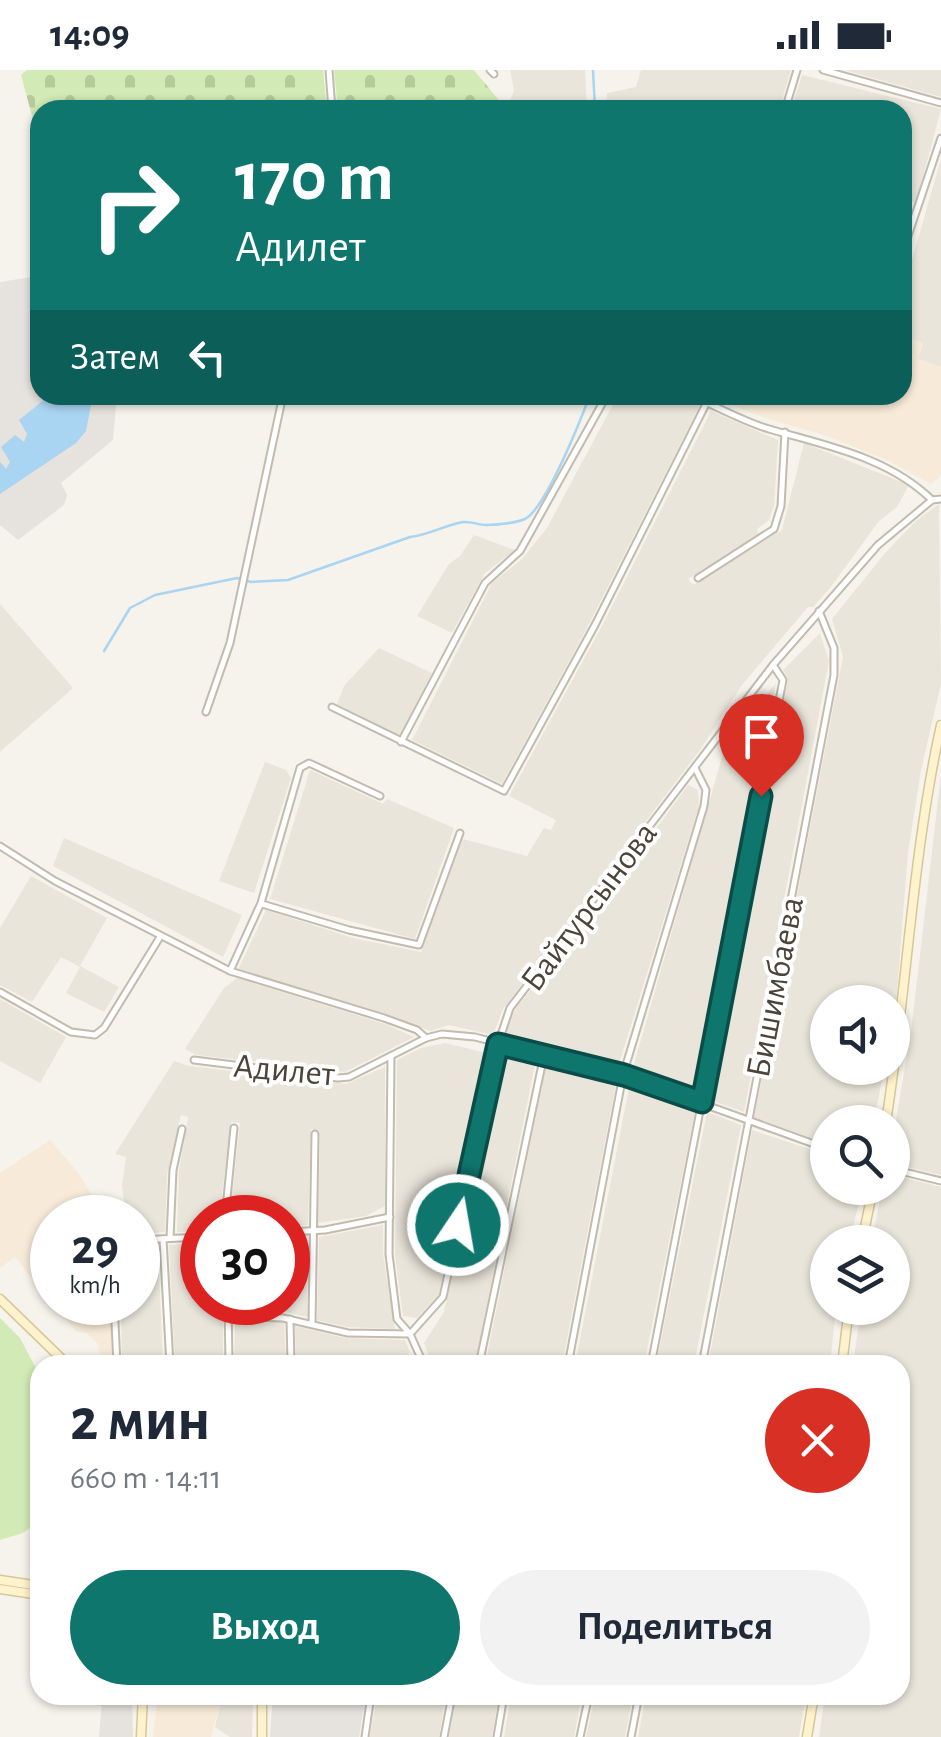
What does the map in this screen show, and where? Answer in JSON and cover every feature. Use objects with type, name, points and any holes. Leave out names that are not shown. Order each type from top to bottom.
[{"type":"main road","points":[[888,1105],[926,800],[941,725]]},
{"type":"main road","points":[[0,1299],[58,1355]]},
{"type":"main road","points":[[843,1355],[847,1325]]},
{"type":"main road","points":[[0,1580],[30,1584]]},
{"type":"main road","points":[[0,1589],[30,1594]]},
{"type":"main road","points":[[142,1705],[142,1737]]},
{"type":"main road","points":[[262,1705],[262,1737]]},
{"type":"main road","points":[[807,1737],[812,1705]]},
{"type":"street","points":[[330,70],[332,100]]},
{"type":"street","points":[[788,100],[797,70]]},
{"type":"street","points":[[823,70],[941,103]]},
{"type":"street","points":[[912,224],[941,138]]},
{"type":"street","points":[[206,712],[230,643],[281,405]]},
{"type":"street","points":[[401,742],[485,582],[520,551],[601,405]]},
{"type":"street","points":[[332,707],[504,791],[595,624],[705,405]]},
{"type":"street","points":[[714,405],[768,428],[858,455],[898,473],[932,500],[941,499]]},
{"type":"street","points":[[698,578],[774,529],[781,506],[785,432]]},
{"type":"street","name":"Байтурсынова","points":[[410,1334],[443,1297],[498,1044],[510,1008],[773,665],[878,545],[932,500]]},
{"type":"street","name":"Бишимбаева","points":[[704,1355],[836,660],[820,611]]},
{"type":"street","points":[[652,1355],[782,680],[773,665]]},
{"type":"street","points":[[230,971],[261,903],[300,768],[309,762],[380,796]]},
{"type":"street","points":[[570,1355],[624,1075],[704,806],[706,790],[694,767]]},
{"type":"street","points":[[261,903],[349,930],[418,945],[460,832]]},
{"type":"street","points":[[0,846],[55,881],[230,971],[384,1018],[418,1030],[426,1038]]},
{"type":"street","points":[[0,992],[71,1032],[95,1035],[104,1028],[160,936]]},
{"type":"street","name":"Адилет","points":[[194,1060],[349,1077],[426,1038],[458,1034],[624,1075],[810,1143]]},
{"type":"street","points":[[482,1355],[544,1054]]},
{"type":"street","points":[[391,1056],[388,1254],[397,1319],[410,1334],[419,1355]]},
{"type":"street","points":[[227,1195],[234,1128]]},
{"type":"street","points":[[170,1355],[167,1238],[173,1170],[182,1129]]},
{"type":"street","points":[[315,1134],[312,1324],[348,1332],[410,1334]]},
{"type":"street","points":[[910,1173],[941,1180]]},
{"type":"street","points":[[310,1230],[390,1217]]},
{"type":"street","points":[[160,1238],[180,1237]]},
{"type":"street","points":[[115,1325],[117,1355]]},
{"type":"street","points":[[229,1325],[229,1355]]},
{"type":"street","points":[[290,1325],[292,1355]]},
{"type":"street","points":[[365,1737],[370,1705]]},
{"type":"street","points":[[444,1737],[450,1705]]},
{"type":"street","points":[[497,1737],[502,1705]]},
{"type":"street","points":[[580,1737],[587,1705]]},
{"type":"street","points":[[631,1737],[637,1705]]},
{"type":"shaded area","points":[[510,70],[585,70],[586,100],[510,100],[514,90]]},
{"type":"shaded area","points":[[641,70],[791,70],[782,100],[607,100],[607,93],[636,87]]},
{"type":"shaded area","points":[[844,70],[941,70],[941,97]]},
{"type":"shaded area","points":[[802,75],[904,100],[794,100]]},
{"type":"shaded area","points":[[912,102],[941,109],[916,203],[912,202]]},
{"type":"shaded area","points":[[941,159],[941,367],[918,359],[923,343],[912,340],[912,260]]},
{"type":"shaded area","points":[[30,277],[30,405],[116,405],[113,440],[61,483],[67,495],[64,505],[18,540],[0,525],[0,282]]},
{"type":"shaded area","points":[[912,340],[923,343],[918,359],[941,367],[941,475],[931,484],[887,460],[824,435],[732,405],[912,405]]},
{"type":"shaded area","points":[[613,405],[700,405],[586,630],[502,784],[412,740],[492,583],[521,560],[547,528]]},
{"type":"shaded area","points":[[711,411],[778,440],[774,506],[769,520],[757,529],[758,534],[688,579],[693,585],[782,530],[804,443],[909,485],[897,507],[879,521],[830,588],[813,607],[808,607],[742,685],[700,750],[503,1009],[493,1035],[449,1025],[431,1031],[238,970],[266,910],[353,938],[421,952],[463,839],[527,856],[544,828],[551,830],[556,820],[509,796],[602,626]]},
{"type":"shaded area","points":[[939,504],[941,684],[921,770],[908,853],[897,985],[810,985],[810,1085],[881,1085],[877,1105],[810,1105],[810,1137],[754,1118],[843,657],[832,619],[917,520]]},
{"type":"shaded area","points":[[474,535],[515,550],[485,573],[452,633],[417,616],[449,564],[460,556]]},
{"type":"shaded area","points":[[0,604],[73,688],[0,752]]},
{"type":"shaded area","points":[[820,633],[829,661],[744,1112],[707,1099],[788,679],[783,670]]},
{"type":"shaded area","points":[[379,648],[432,673],[400,736],[337,704],[344,686]]},
{"type":"shaded area","points":[[776,683],[699,1094],[632,1071],[724,750]]},
{"type":"shaded area","points":[[265,762],[286,770],[291,778],[254,893],[219,881]]},
{"type":"shaded area","points":[[310,770],[383,804],[387,799],[454,828],[415,939],[270,899]]},
{"type":"shaded area","points":[[941,774],[941,1175],[910,1168],[910,1105],[899,1105],[902,1085],[910,1085],[911,1032]]},
{"type":"shaded area","points":[[688,785],[698,790],[699,806],[618,1067],[505,1039],[509,1020],[519,1004],[591,918]]},
{"type":"shaded area","points":[[64,838],[242,915],[223,957],[53,866]]},
{"type":"shaded area","points":[[31,876],[107,918],[80,966],[119,987],[104,1012],[66,993],[80,967],[61,957],[32,1002],[0,985],[0,928]]},
{"type":"shaded area","points":[[237,978],[385,1024],[414,1037],[345,1072],[197,1055],[185,1049],[224,988]]},
{"type":"shaded area","points":[[0,999],[66,1037],[40,1083],[0,1061]]},
{"type":"shaded area","points":[[445,1043],[490,1054],[439,1294],[417,1318],[403,1316],[395,1255],[397,1060],[421,1048]]},
{"type":"shaded area","points":[[502,1051],[536,1059],[477,1355],[428,1355],[424,1343],[444,1312]]},
{"type":"shaded area","points":[[174,1061],[346,1084],[385,1067],[385,1206],[366,1216],[318,1223],[320,1131],[311,1129],[309,1195],[232,1195],[240,1123],[231,1122],[222,1195],[180,1195],[180,1232],[177,1232],[179,1171],[188,1117],[181,1115],[167,1175],[165,1232],[160,1232],[160,1195],[123,1195],[126,1157],[115,1154]]},
{"type":"shaded area","points":[[547,1061],[617,1079],[564,1355],[487,1355]]},
{"type":"shaded area","points":[[630,1083],[696,1107],[646,1355],[577,1355]]},
{"type":"shaded area","points":[[707,1112],[741,1125],[696,1355],[658,1355]]},
{"type":"shaded area","points":[[752,1130],[810,1149],[810,1205],[859,1205],[853,1225],[810,1225],[810,1325],[834,1325],[831,1355],[710,1355]]},
{"type":"shaded area","points":[[50,1140],[92,1195],[30,1195],[30,1275],[15,1257],[0,1268],[0,1173]]},
{"type":"shaded area","points":[[910,1179],[941,1187],[941,1737],[819,1737],[824,1705],[910,1705],[910,1355],[854,1355],[859,1325],[910,1325],[910,1225],[875,1225],[879,1205],[910,1205]]},
{"type":"shaded area","points":[[383,1225],[383,1254],[395,1329],[347,1327],[317,1320],[319,1237]]},
{"type":"shaded area","points":[[180,1244],[180,1325],[223,1325],[223,1355],[174,1355],[169,1245]]},
{"type":"shaded area","points":[[160,1295],[163,1355],[122,1355],[121,1325],[160,1325]]},
{"type":"shaded area","points":[[71,1325],[111,1325],[112,1355],[100,1355],[98,1344],[87,1333],[76,1331]]},
{"type":"shaded area","points":[[235,1325],[284,1325],[286,1355],[234,1355]]},
{"type":"shaded area","points":[[295,1326],[345,1338],[405,1340],[410,1352],[407,1355],[296,1355]]},
{"type":"shaded area","points":[[102,1705],[132,1705],[133,1737],[99,1737]]},
{"type":"shaded area","points":[[157,1705],[219,1705],[211,1737],[153,1737]]},
{"type":"shaded area","points":[[220,1705],[253,1705],[252,1737],[230,1737],[215,1727]]},
{"type":"shaded area","points":[[272,1705],[364,1705],[359,1737],[270,1737]]},
{"type":"shaded area","points":[[375,1705],[444,1705],[439,1737],[370,1737]]},
{"type":"shaded area","points":[[454,1705],[497,1705],[492,1737],[449,1737]]},
{"type":"shaded area","points":[[509,1705],[580,1705],[574,1737],[504,1737]]},
{"type":"shaded area","points":[[593,1705],[631,1705],[625,1737],[586,1737]]},
{"type":"shaded area","points":[[644,1705],[804,1705],[799,1737],[638,1737]]},
{"type":"green space","points":[[27,70],[323,70],[326,100],[30,100],[30,109],[21,75]]},
{"type":"green space","points":[[334,70],[474,70],[499,100],[337,100]]},
{"type":"green space","points":[[0,1318],[20,1338],[30,1357],[30,1528],[0,1540]]},
{"type":"water","points":[[38,405],[91,405],[86,431],[76,443],[0,494],[0,462],[6,469],[10,462],[1,447],[15,435],[24,442],[27,434],[19,420]]},
{"type":"waterway","points":[[593,70],[594,100]]},
{"type":"waterway","points":[[104,651],[130,608],[155,595],[237,578],[251,582],[288,580],[456,523],[495,525],[525,519],[543,498],[586,405]]},
{"type":"route","points":[[458,1225],[498,1044],[624,1075],[702,1102],[761,796]]}]
